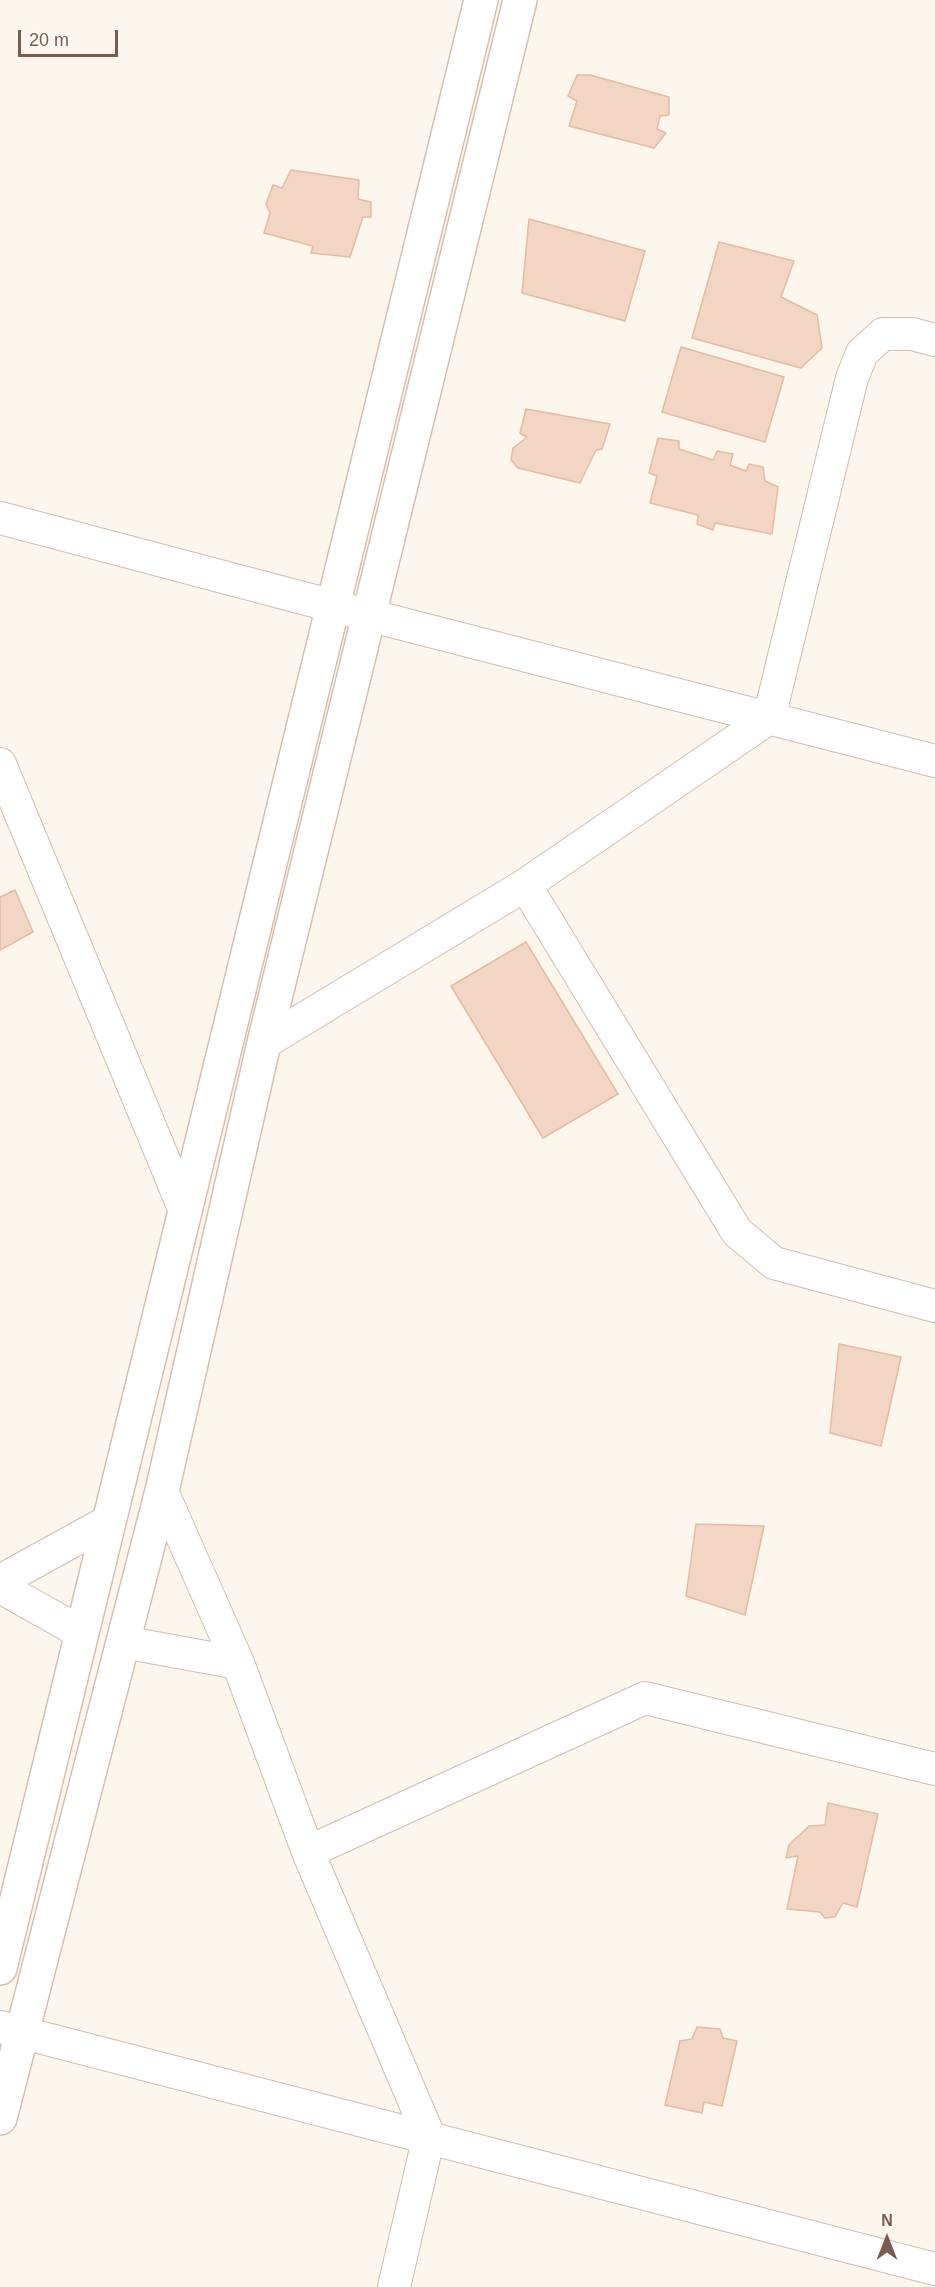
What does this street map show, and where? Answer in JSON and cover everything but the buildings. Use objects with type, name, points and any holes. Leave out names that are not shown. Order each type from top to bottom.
[{"type":"street","points":[[0,1968],[481,0]]},
{"type":"street","points":[[0,2118],[10,2030],[123,1642],[162,1491],[264,1043],[520,0]]},
{"type":"street","points":[[264,1043],[525,885],[769,718],[852,378],[862,353],[884,334],[912,334],[935,340]]},
{"type":"street","points":[[0,518],[935,761]]},
{"type":"street","points":[[0,764],[8,802],[185,1211]]},
{"type":"street","points":[[525,885],[737,1232],[774,1263],[935,1306]]},
{"type":"street","points":[[162,1491],[238,1663],[308,1851],[429,2136],[394,2287]]},
{"type":"street","points":[[0,1581],[109,1521]]},
{"type":"street","points":[[0,1587],[82,1634]]},
{"type":"street","points":[[123,1642],[238,1663]]},
{"type":"street","points":[[308,1851],[645,1698],[935,1769]]},
{"type":"street","points":[[10,2030],[429,2136],[935,2269]]}]
